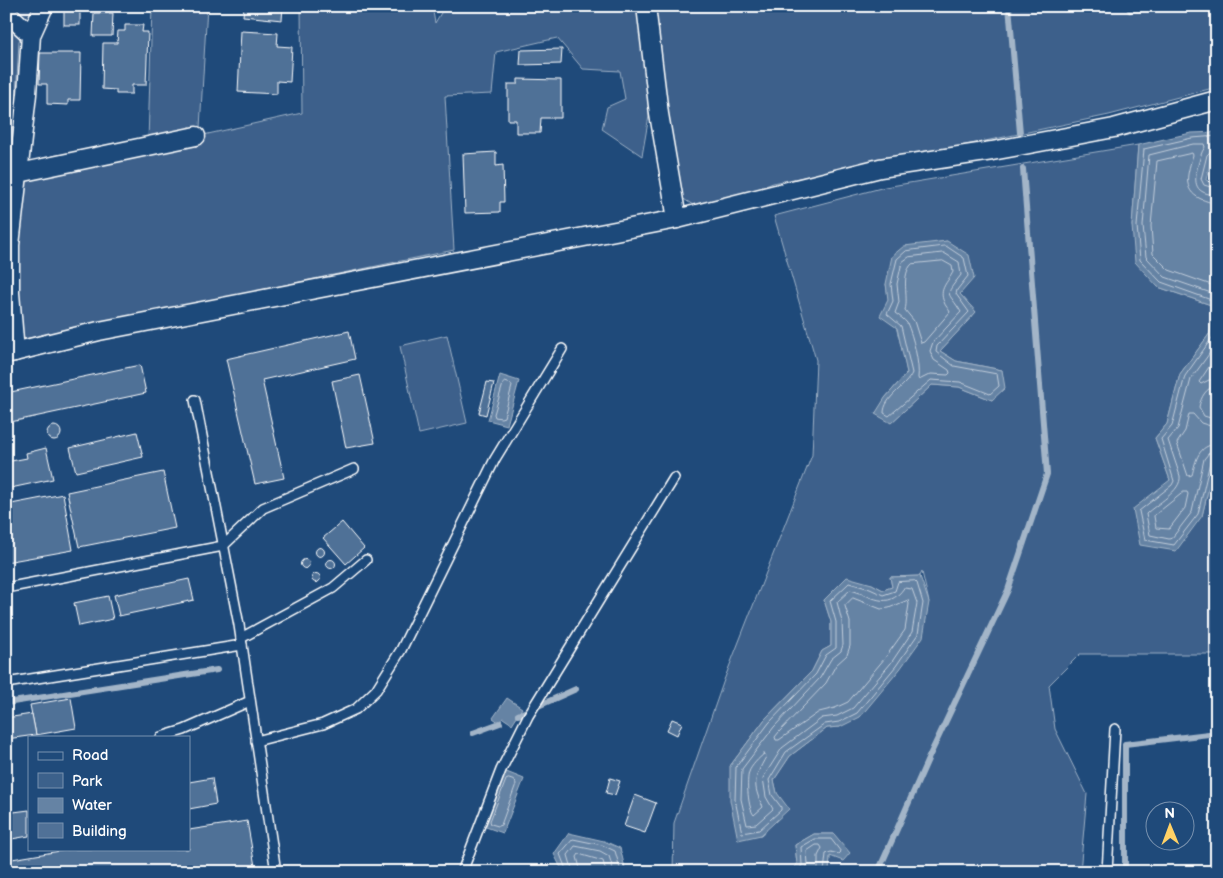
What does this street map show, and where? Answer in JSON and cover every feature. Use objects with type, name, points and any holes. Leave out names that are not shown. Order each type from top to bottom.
[{"type":"street","points":[[44,6],[31,35],[10,245],[10,353],[99,331],[677,219],[880,168],[992,151],[1114,128],[1217,100]]},
{"type":"street","points":[[646,6],[660,123],[677,219]]},
{"type":"street","points":[[6,12],[31,35]]},
{"type":"street","points":[[18,173],[196,136]]},
{"type":"lane","points":[[256,741],[323,724],[356,709],[376,690],[401,650],[495,459],[562,348]]},
{"type":"lane","points":[[195,400],[241,641],[276,872]]},
{"type":"lane","points":[[6,588],[224,546],[263,508],[354,469]]},
{"type":"lane","points":[[462,872],[501,770],[528,716],[674,478]]},
{"type":"lane","points":[[6,683],[241,641],[333,588],[366,560]]},
{"type":"lane","points":[[164,736],[184,730],[250,701]]},
{"type":"lane","points":[[1107,872],[1115,730]]},
{"type":"green space","points":[[6,6],[34,6],[19,41],[13,153],[6,201]]},
{"type":"green space","points":[[152,6],[207,6],[200,128],[148,142]]},
{"type":"green space","points":[[301,6],[432,6],[435,23],[445,6],[642,6],[649,116],[642,156],[602,129],[607,107],[625,99],[620,71],[583,69],[557,38],[496,52],[492,94],[445,96],[454,250],[19,340],[15,224],[29,174],[302,113]]},
{"type":"green space","points":[[651,6],[1217,6],[1217,87],[1109,115],[773,183],[728,201],[693,205],[679,196]]},
{"type":"green space","points":[[1138,145],[1132,226],[1158,287],[1214,306],[1210,333],[1180,374],[1167,424],[1155,438],[1170,480],[1202,516],[1217,453],[1217,654],[1080,654],[1049,685],[1055,729],[1087,794],[1080,872],[829,872],[834,834],[814,834],[795,845],[797,864],[792,872],[673,872],[674,823],[724,680],[812,455],[816,360],[774,216],[885,187]],"holes":[[[947,241],[960,294],[976,312],[940,351],[956,361],[1002,370],[992,400],[959,387],[932,385],[891,423],[885,398],[907,373],[886,284],[934,243]],[[922,572],[929,602],[840,727],[827,728],[790,756],[774,780],[777,793],[730,766],[765,719],[812,671],[822,651],[831,646],[831,622],[824,600],[872,584],[883,590],[892,587],[890,577],[920,576]]]},
{"type":"green space","points":[[447,335],[467,423],[419,434],[400,346]]},
{"type":"water","points":[[1217,132],[1217,156],[1212,155],[1206,180],[1217,185],[1217,393],[1210,407],[1217,410],[1217,453],[1202,516],[1176,551],[1140,545],[1133,509],[1170,480],[1155,438],[1167,424],[1180,374],[1210,333],[1214,306],[1158,287],[1135,262],[1132,226],[1138,145],[1191,133]]},
{"type":"water","points":[[947,241],[969,255],[974,278],[960,294],[976,312],[940,351],[956,361],[1002,370],[1005,388],[992,400],[959,387],[932,385],[891,423],[875,414],[885,398],[907,373],[897,328],[880,316],[888,300],[886,284],[892,256],[904,246]]},
{"type":"water","points":[[500,375],[519,381],[507,425],[488,420]]},
{"type":"water","points":[[920,576],[929,602],[923,637],[900,669],[860,717],[840,727],[827,728],[790,756],[774,780],[777,793],[789,809],[761,835],[738,840],[730,800],[730,766],[765,719],[812,671],[822,651],[831,646],[831,622],[824,600],[847,577],[872,584],[883,590],[892,587],[890,577]]},
{"type":"water","points":[[507,698],[522,708],[512,724],[503,718],[500,723],[493,718]]},
{"type":"water","points":[[504,771],[524,779],[503,833],[483,826]]},
{"type":"water","points":[[569,833],[604,841],[620,848],[626,872],[563,872],[554,854]]},
{"type":"water","points":[[814,834],[834,834],[850,853],[843,861],[830,856],[829,872],[792,872],[797,864],[795,845]]},
{"type":"building","points":[[244,6],[283,6],[282,20],[243,16]]},
{"type":"building","points":[[64,9],[80,9],[80,25],[64,25]]},
{"type":"building","points":[[94,13],[113,13],[112,36],[93,36]]},
{"type":"building","points":[[125,25],[143,25],[142,32],[148,32],[146,85],[132,85],[132,94],[116,94],[116,90],[102,89],[103,43],[117,43],[118,31],[125,31]]},
{"type":"building","points":[[241,31],[278,33],[277,46],[292,47],[290,82],[277,81],[277,94],[238,92]]},
{"type":"building","points":[[562,49],[561,64],[520,65],[521,50]]},
{"type":"building","points":[[40,53],[81,53],[80,100],[68,100],[68,105],[47,104],[47,84],[39,84]]},
{"type":"building","points":[[518,79],[561,80],[561,118],[541,118],[540,133],[516,133],[516,120],[508,120],[508,84],[518,84]]},
{"type":"building","points":[[496,152],[496,166],[503,165],[504,202],[500,202],[500,212],[465,213],[463,154]]},
{"type":"building","points":[[349,331],[355,359],[262,380],[284,478],[255,484],[226,359]]},
{"type":"building","points":[[140,365],[146,393],[6,423],[6,393]]},
{"type":"building","points":[[360,375],[375,443],[346,448],[332,381]]},
{"type":"building","points":[[487,382],[494,383],[486,415],[479,413]]},
{"type":"building","points":[[54,426],[59,428],[61,433],[59,438],[54,440],[49,438],[47,433],[49,428]]},
{"type":"building","points":[[137,432],[143,457],[76,472],[70,448]]},
{"type":"building","points":[[46,448],[53,479],[6,489],[6,462],[27,458],[26,453]]},
{"type":"building","points":[[163,472],[175,528],[79,547],[67,492]]},
{"type":"building","points":[[63,494],[73,550],[6,562],[6,505]]},
{"type":"building","points":[[342,522],[364,548],[346,564],[323,538]]},
{"type":"building","points":[[320,547],[325,552],[320,557],[315,552]]},
{"type":"building","points":[[305,559],[310,564],[305,569],[300,564]]},
{"type":"building","points":[[331,559],[336,564],[331,569],[326,564]]},
{"type":"building","points":[[316,574],[320,578],[316,582],[312,578]]},
{"type":"building","points":[[189,579],[194,600],[119,616],[114,595]]},
{"type":"building","points":[[108,596],[113,619],[79,626],[74,603]]},
{"type":"building","points":[[71,698],[76,728],[36,735],[30,705]]},
{"type":"building","points":[[32,714],[36,735],[6,739],[6,718]]},
{"type":"building","points":[[672,719],[682,723],[677,735],[667,730]]},
{"type":"building","points":[[212,778],[216,804],[190,809],[190,782]]},
{"type":"building","points":[[610,778],[620,781],[615,795],[606,793]]},
{"type":"building","points":[[635,795],[656,803],[645,833],[624,826]]},
{"type":"building","points":[[28,810],[28,836],[6,840],[6,813]]},
{"type":"building","points":[[247,821],[256,872],[6,872],[6,860],[66,850],[190,850],[190,830]]},
{"type":"waterway","points":[[1009,6],[1020,133]]},
{"type":"waterway","points":[[1128,6],[1130,10]]},
{"type":"waterway","points":[[878,872],[929,757],[1008,590],[1047,474],[1023,169]]},
{"type":"waterway","points":[[6,703],[217,670]]},
{"type":"waterway","points":[[518,715],[576,689]]},
{"type":"waterway","points":[[473,733],[500,723]]},
{"type":"waterway","points":[[1125,872],[1125,744],[1217,733]]}]
